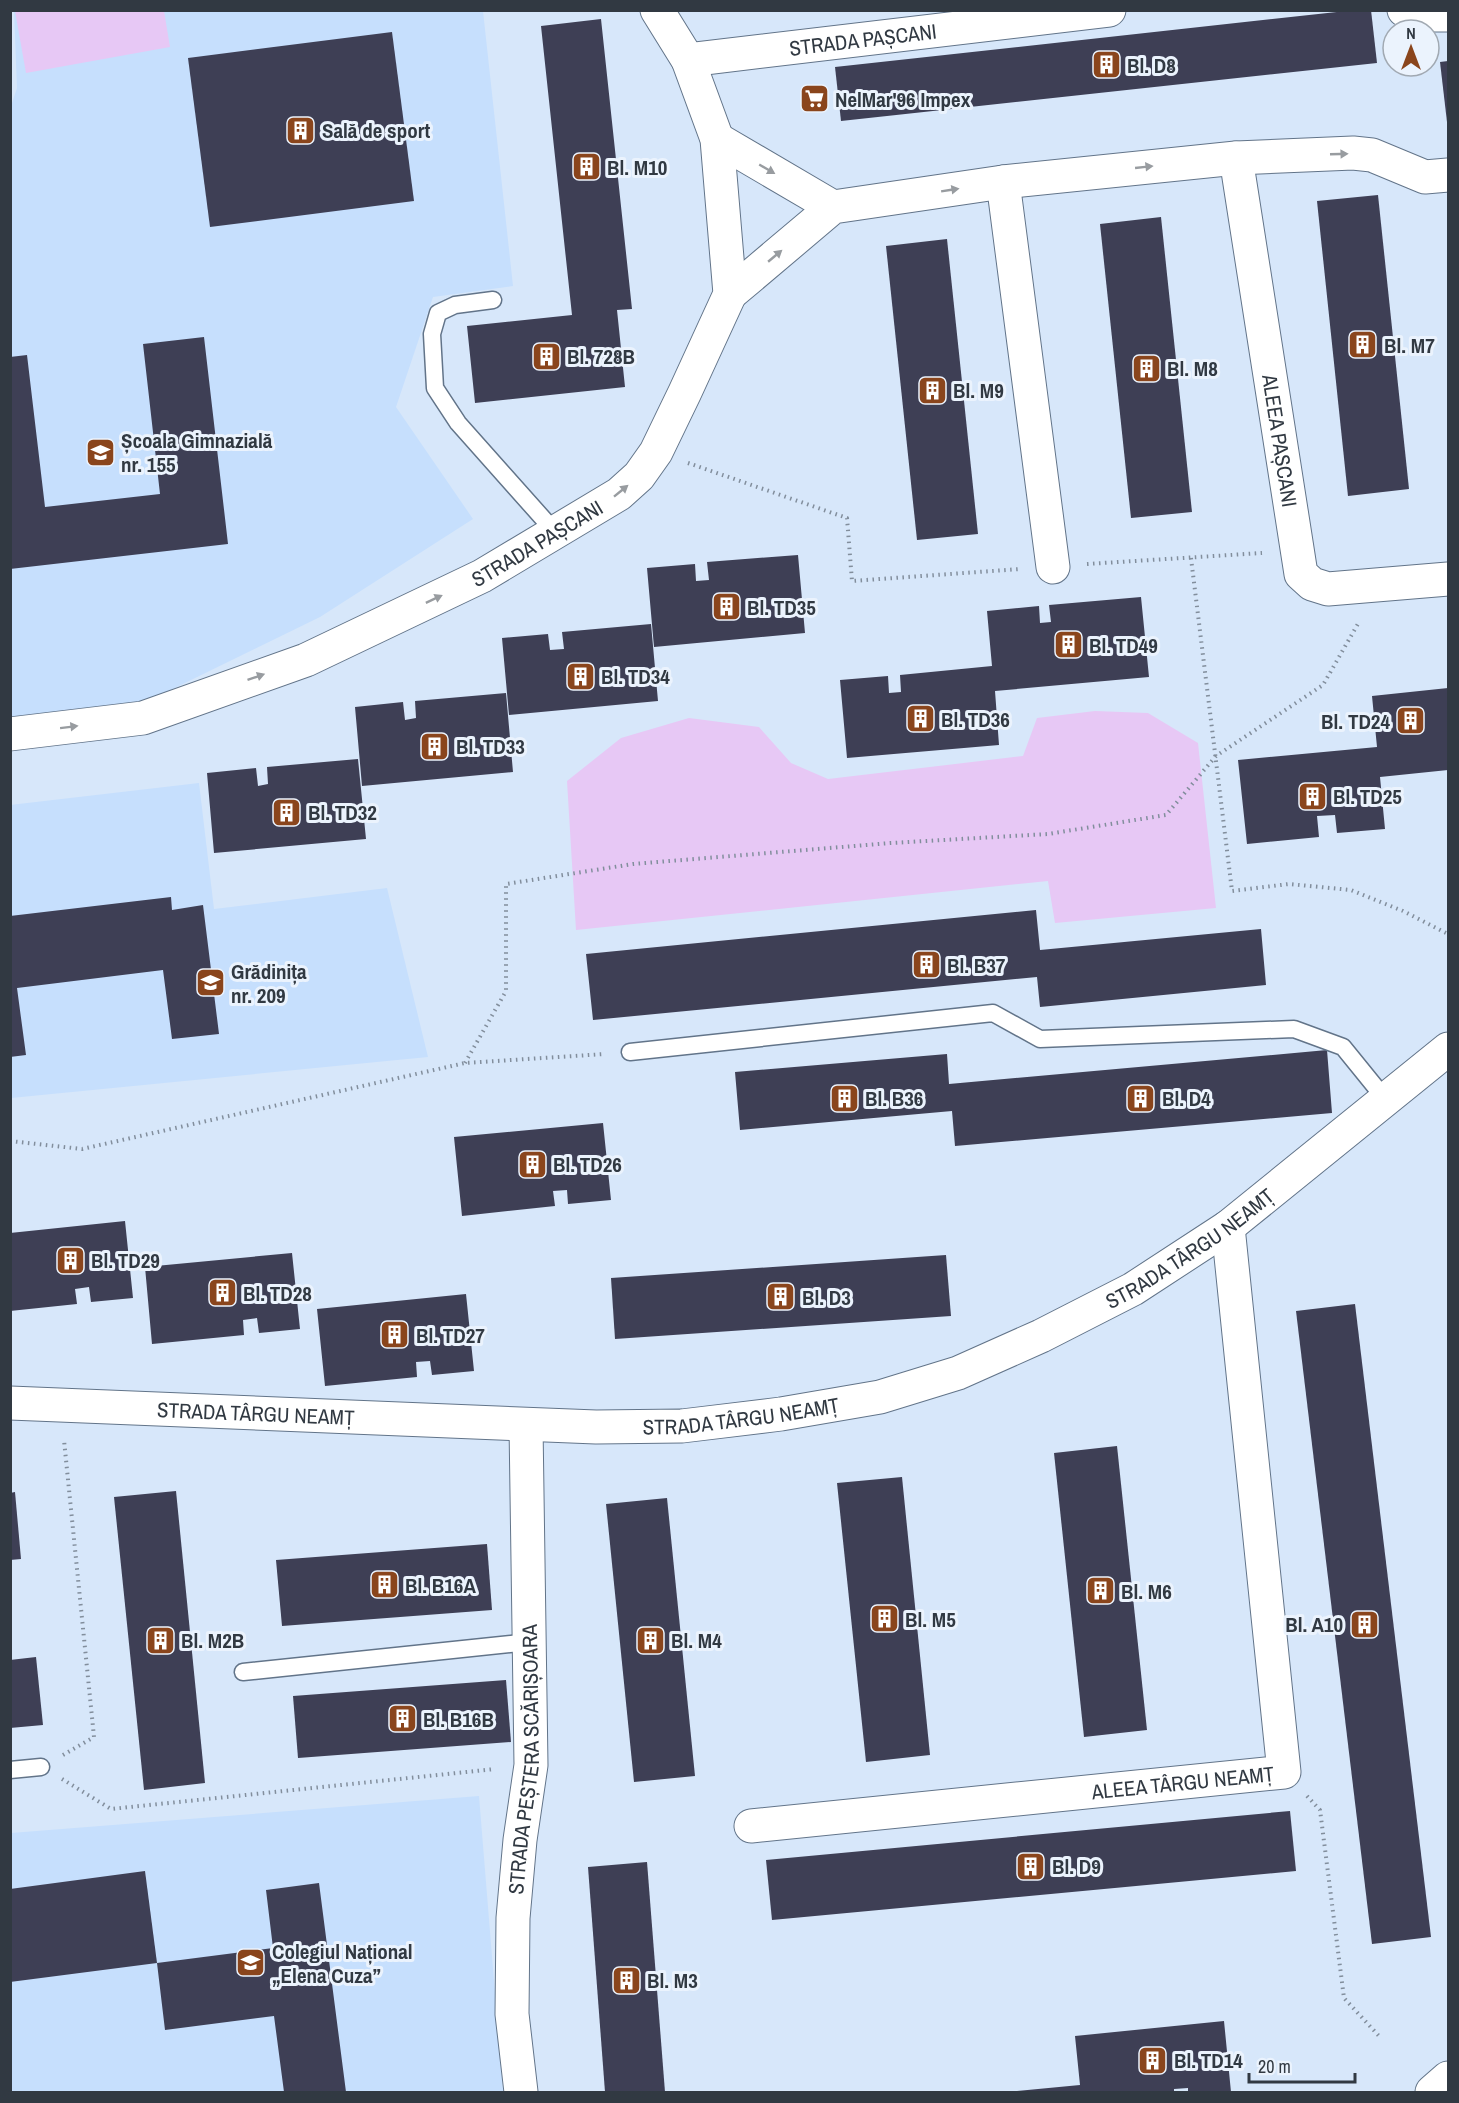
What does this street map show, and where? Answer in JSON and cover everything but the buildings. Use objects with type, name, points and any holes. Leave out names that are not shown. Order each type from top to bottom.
[{"type":"street","name":"STRADA PAȘCANI","points":[[10,734],[143,718],[306,660],[482,576],[619,494],[639,476],[656,452],[686,393],[730,294],[717,139],[688,60],[657,10]]},
{"type":"street","name":"STRADA PAȘCANI","points":[[688,60],[1109,10]]},
{"type":"street","points":[[1404,10],[1424,15],[1449,15]]},
{"type":"street","points":[[717,139],[833,207]]},
{"type":"street","points":[[730,294],[833,207],[1003,182],[1236,158],[1353,153],[1372,155],[1425,177],[1449,175]]},
{"type":"street","name":"ALEEA PAȘCANI","points":[[1236,158],[1301,574],[1312,584],[1329,589],[1449,579]]},
{"type":"street","points":[[1003,182],[1053,567]]},
{"type":"street","name":"STRADA TÂRGU NEAMȚ","points":[[10,1403],[596,1427],[682,1426],[782,1414],[880,1397],[958,1373],[1041,1336],[1133,1288],[1228,1227],[1449,1049]]},
{"type":"street","name":"ALEEA TÂRGU NEAMȚ","points":[[752,1826],[1284,1772],[1228,1227]]},
{"type":"street","name":"STRADA PEȘTERA SCĂRIȘOARA","points":[[521,2092],[512,2014],[513,1918],[520,1840],[531,1765],[526,1425]]},
{"type":"street","points":[[1432,2092],[1449,2078]]},
{"type":"lane","points":[[493,300],[455,304],[438,313],[432,334],[435,388],[458,423],[555,532]]},
{"type":"lane","points":[[630,1052],[993,1013],[1040,1040],[1294,1029],[1343,1047],[1386,1100]]},
{"type":"lane","points":[[243,1672],[529,1642]]},
{"type":"lane","points":[[10,1770],[41,1767]]},
{"type":"path","points":[[1191,558],[1232,891],[1289,884],[1351,890],[1403,911],[1449,934]]},
{"type":"path","points":[[465,1063],[506,991],[506,884],[633,864],[891,843],[1048,834],[1166,814],[1216,756],[1323,685],[1363,614]]},
{"type":"path","points":[[10,1141],[82,1149],[465,1063],[630,1052]]},
{"type":"path","points":[[60,1406],[94,1737],[41,1767],[111,1809],[531,1765]]},
{"type":"path","points":[[1284,1772],[1320,1810],[1344,1998],[1379,2036]]},
{"type":"shaded area","points":[[14,11],[483,11],[513,286],[433,297],[396,407],[473,519],[320,617],[146,702],[11,717],[10,109],[17,88]]},
{"type":"shaded area","points":[[15,11],[164,11],[170,47],[26,73]]},
{"type":"shaded area","points":[[1095,711],[1148,713],[1198,743],[1216,908],[1055,923],[1048,881],[576,930],[567,781],[621,738],[689,718],[759,727],[791,763],[828,779],[1023,756],[1037,718]]},
{"type":"shaded area","name":"Grădinița nr. 209","points":[[199,783],[214,909],[387,888],[428,1057],[11,1098],[10,805]]},
{"type":"shaded area","name":"Colegiul Național „Elena Cuza”","points":[[479,1796],[503,2092],[11,2092],[11,1833]]},
{"type":"place","name":"Bl. D8","points":[[1106,65]]},
{"type":"place","name":"NelMar'96 Impex","points":[[814,99]]},
{"type":"place","name":"Sală de sport","points":[[301,130]]},
{"type":"place","name":"Bl. M10","points":[[586,167]]},
{"type":"place","name":"Bl. M7","points":[[1363,345]]},
{"type":"place","name":"Bl. 728B","points":[[546,356]]},
{"type":"place","name":"Bl. M8","points":[[1146,368]]},
{"type":"place","name":"Bl. M9","points":[[932,390]]},
{"type":"place","name":"Școala Gimnazială nr. 155","points":[[100,452]]},
{"type":"place","name":"Bl. TD35","points":[[726,607]]},
{"type":"place","name":"Bl. TD49","points":[[1068,645]]},
{"type":"place","name":"Bl. TD34","points":[[580,676]]},
{"type":"place","name":"Bl. TD36","points":[[920,719]]},
{"type":"place","name":"Bl. TD24","points":[[1411,721]]},
{"type":"place","name":"Bl. TD33","points":[[435,746]]},
{"type":"place","name":"Bl. TD25","points":[[1312,796]]},
{"type":"place","name":"Bl. TD32","points":[[287,812]]},
{"type":"place","name":"Bl. B37","points":[[926,965]]},
{"type":"place","name":"Grădinița nr. 209","points":[[210,983]]},
{"type":"place","name":"Bl. B36","points":[[844,1098]]},
{"type":"place","name":"Bl. D4","points":[[1141,1098]]},
{"type":"place","name":"Bl. TD26","points":[[532,1164]]},
{"type":"place","name":"Bl. TD29","points":[[70,1260]]},
{"type":"place","name":"Bl. TD28","points":[[222,1293]]},
{"type":"place","name":"Bl. D3","points":[[781,1297]]},
{"type":"place","name":"Bl. TD27","points":[[395,1335]]},
{"type":"place","name":"Bl. B16A","points":[[384,1585]]},
{"type":"place","name":"Bl. M6","points":[[1100,1591]]},
{"type":"place","name":"Bl. M5","points":[[884,1619]]},
{"type":"place","name":"Bl. A10","points":[[1364,1624]]},
{"type":"place","name":"Bl. M2B","points":[[160,1640]]},
{"type":"place","name":"Bl. M4","points":[[650,1640]]},
{"type":"place","name":"Bl. B16B","points":[[402,1719]]},
{"type":"place","name":"Bl. D9","points":[[1031,1866]]},
{"type":"place","name":"Colegiul Național „Elena Cuza”","points":[[251,1963]]},
{"type":"place","name":"Bl. M3","points":[[626,1980]]},
{"type":"place","name":"Bl. TD14","points":[[1153,2060]]}]
